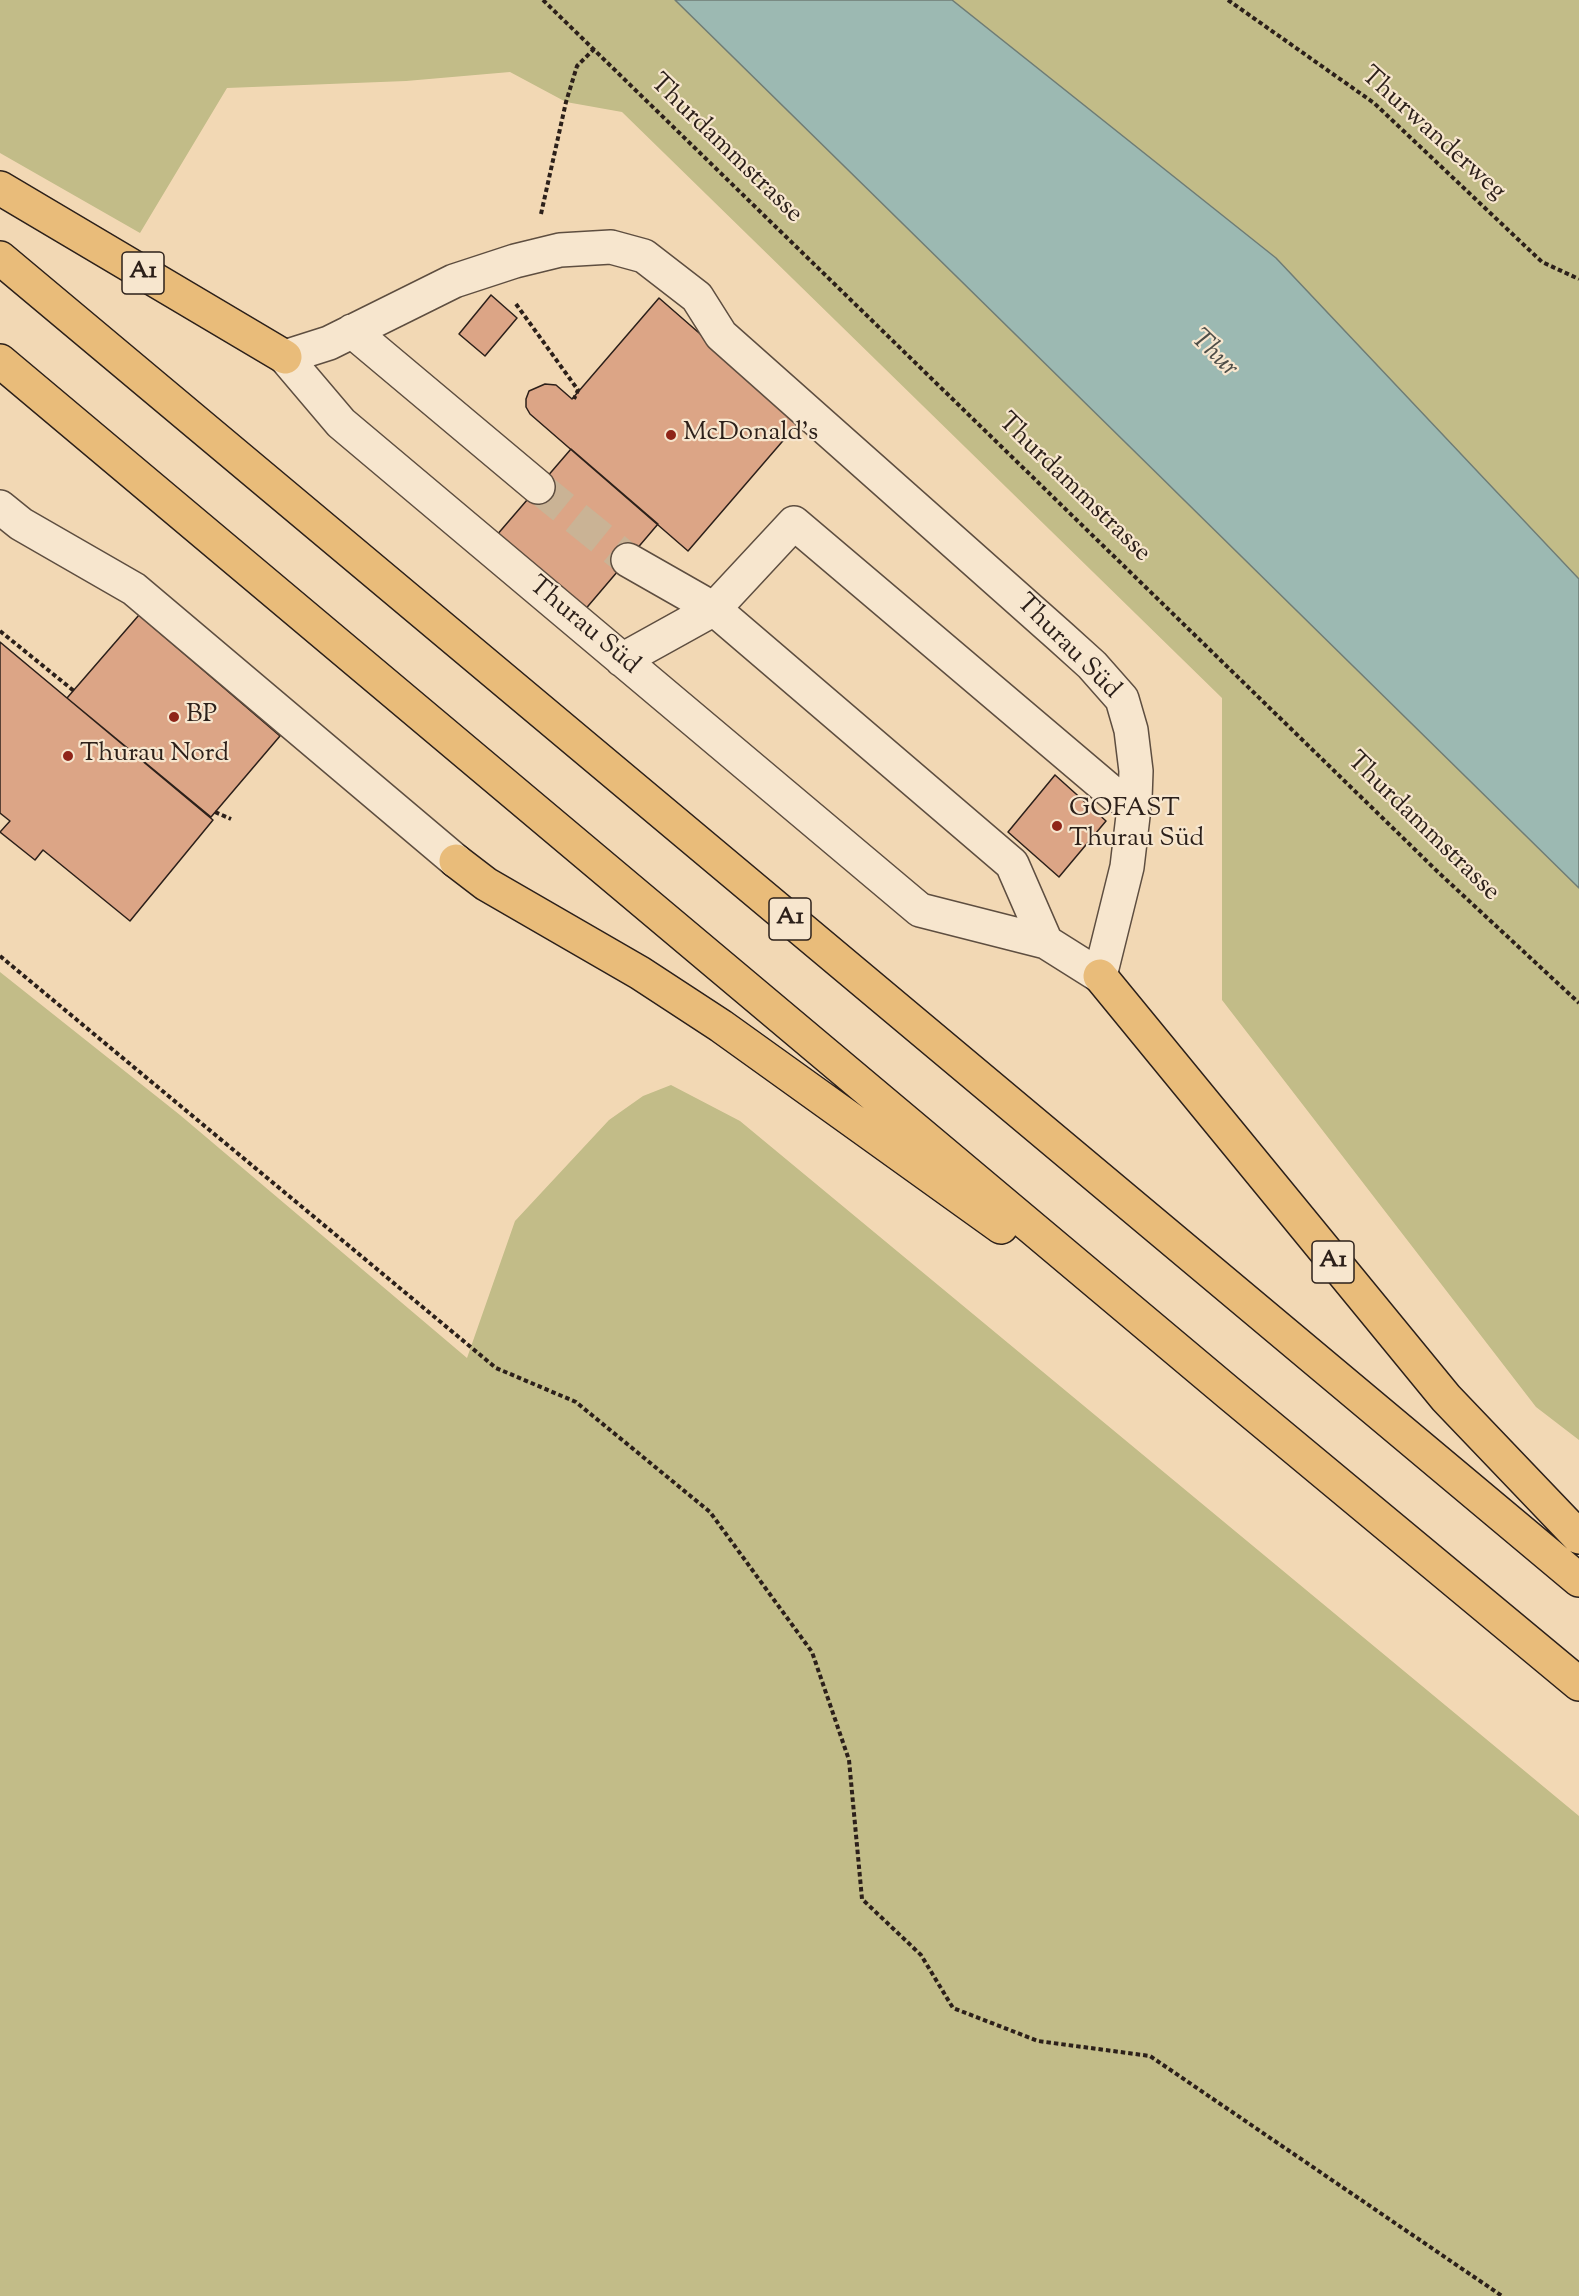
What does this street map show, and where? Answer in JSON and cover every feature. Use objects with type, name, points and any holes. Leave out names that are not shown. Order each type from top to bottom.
[{"type":"highway","name":"A1","points":[[0,188],[285,357]]},
{"type":"highway","name":"A1","points":[[0,258],[1579,1580]]},
{"type":"highway","points":[[0,361],[1230,1394],[1579,1684]]},
{"type":"highway","points":[[456,861],[486,884],[640,973],[721,1026],[1230,1394]]},
{"type":"highway","name":"A1","points":[[1100,976],[1446,1398],[1579,1537]]},
{"type":"lane","name":"Thurau Süd","points":[[611,247],[644,256],[697,297],[721,335],[1092,665],[1122,699],[1131,730],[1136,771],[1135,799],[1127,867],[1100,976],[1046,942],[920,910],[341,423],[285,357],[329,343],[352,331],[454,281],[515,261],[560,250],[611,247]]},
{"type":"lane","points":[[352,331],[538,487]]},
{"type":"lane","points":[[0,507],[21,524],[134,589],[456,861]]},
{"type":"lane","points":[[622,660],[714,609],[794,522],[1116,796],[1135,799]]},
{"type":"lane","points":[[628,560],[714,609],[1012,864],[1046,942]]},
{"type":"path","name":"Thurdammstrasse","points":[[543,0],[1431,865],[1579,1003]]},
{"type":"path","name":"Thurwanderweg","points":[[1228,0],[1374,103],[1542,262],[1579,279]]},
{"type":"path","points":[[0,631],[74,691]]},
{"type":"path","points":[[215,812],[231,819]]},
{"type":"path","points":[[0,956],[496,1368],[576,1402],[710,1512],[812,1652],[849,1760],[862,1899],[921,1955],[953,2008],[1038,2041],[1150,2056],[1502,2296]]},
{"type":"shaded area","points":[[0,0],[675,0],[1579,888],[1579,1440],[1536,1407],[1222,1000],[1222,698],[622,112],[566,102],[510,72],[406,81],[227,88],[140,233],[0,153]]},
{"type":"shaded area","points":[[952,0],[1579,0],[1579,579],[1276,258]]},
{"type":"shaded area","points":[[0,972],[180,1115],[467,1358],[515,1221],[609,1120],[643,1096],[671,1085],[740,1121],[1579,1816],[1579,2296],[0,2296]]},
{"type":"water","name":"Thur","points":[[675,0],[952,0],[1276,258],[1579,579],[1579,888]]},
{"type":"building","points":[[491,295],[517,318],[485,356],[459,334]]},
{"type":"building","name":"McDonald's","points":[[659,298],[800,421],[688,551],[530,414],[526,407],[529,391],[545,384],[556,385],[572,399]]},
{"type":"building","points":[[571,449],[658,524],[583,612],[496,536]]},
{"type":"building","name":"BP","points":[[139,615],[280,736],[211,817],[67,698]]},
{"type":"building","name":"Thurau Nord","points":[[0,642],[213,820],[130,921],[43,850],[35,860],[0,832],[10,821],[0,813]]},
{"type":"building","name":"GOFAST Thurau Süd","points":[[1055,775],[1106,821],[1059,877],[1008,832]]},
{"type":"tunnel","points":[[538,487],[628,560]]},
{"type":"place","name":"McDonald's","points":[[671,435]]},
{"type":"place","name":"BP","points":[[174,717]]},
{"type":"place","name":"Thurau Nord","points":[[68,756]]},
{"type":"place","name":"GOFAST Thurau Süd","points":[[1057,826]]}]
